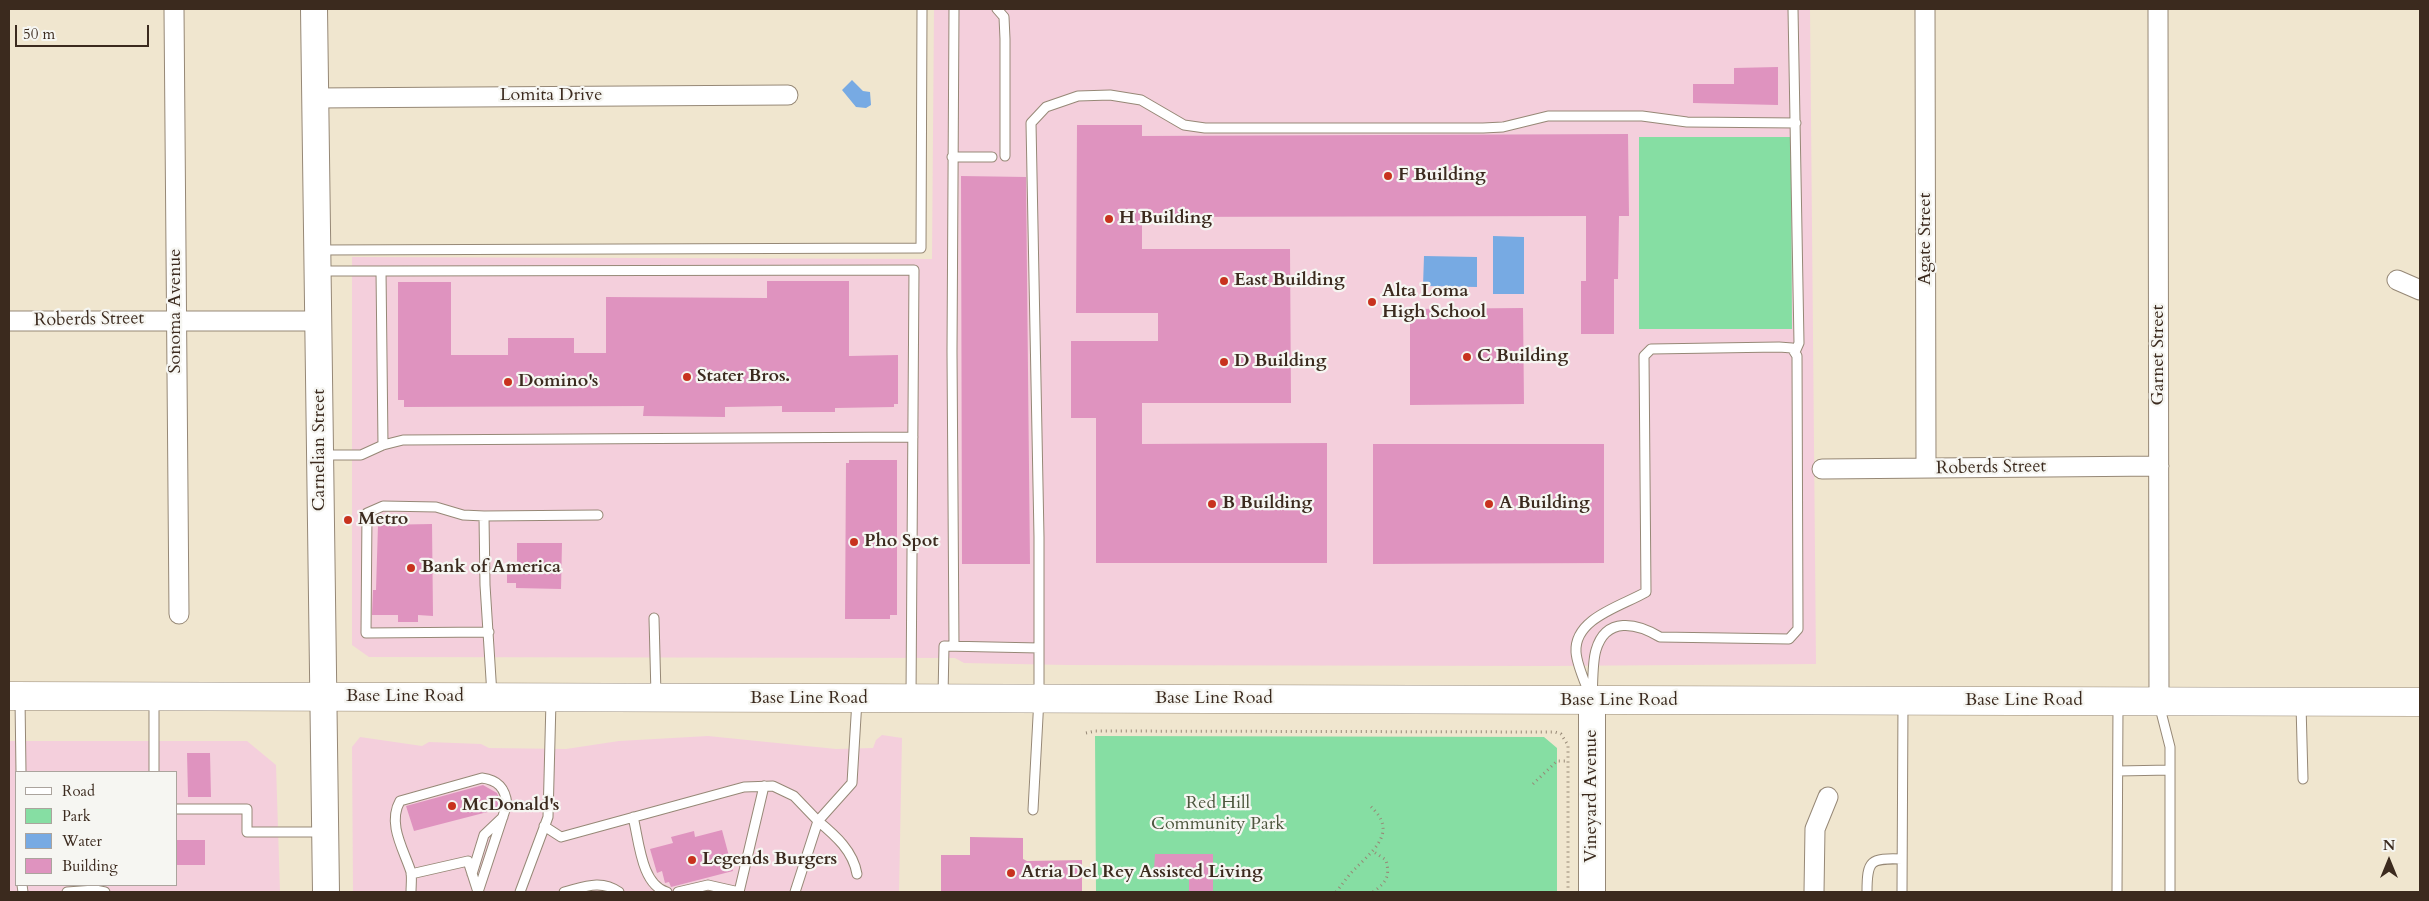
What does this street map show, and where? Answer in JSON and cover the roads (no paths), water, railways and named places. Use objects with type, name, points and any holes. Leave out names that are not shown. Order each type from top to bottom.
[{"type":"main road","name":"Carnelian Street","points":[[314,9],[314,98],[320,321],[322,697],[326,892]]},
{"type":"main road","name":"Base Line Road","points":[[14,696],[2420,702]]},
{"type":"main road","name":"Vineyard Avenue","points":[[1592,701],[1592,892]]},
{"type":"street","name":"Sonoma Avenue","points":[[174,9],[179,614]]},
{"type":"street","name":"Agate Street","points":[[1925,9],[1926,468]]},
{"type":"street","name":"Garnet Street","points":[[2158,9],[2159,701]]},
{"type":"street","name":"Lomita Drive","points":[[314,98],[788,94]]},
{"type":"street","points":[[2396,280],[2420,290]]},
{"type":"street","name":"Roberds Street","points":[[9,321],[320,321]]},
{"type":"street","name":"Roberds Street","points":[[1822,469],[2159,466]]},
{"type":"street","points":[[1814,892],[1815,829],[1828,797]]},
{"type":"lane","points":[[318,260],[921,248],[922,9]]},
{"type":"lane","points":[[954,9],[952,157],[954,646]]},
{"type":"lane","points":[[997,9],[1004,17],[1005,156]]},
{"type":"lane","points":[[1592,701],[1596,651],[1602,637],[1616,626],[1633,624],[1646,628],[1660,637],[1789,639],[1798,629],[1797,365],[1795,352],[1799,343],[1793,9]]},
{"type":"lane","points":[[1034,810],[1039,698],[1039,538],[1031,122],[1046,107],[1078,96],[1110,94],[1141,100],[1184,125],[1205,128],[1483,128],[1503,127],[1548,116],[1642,116],[1687,122],[1796,123]]},
{"type":"lane","points":[[952,157],[992,157]]},
{"type":"lane","points":[[318,260],[381,271],[914,270],[911,699]]},
{"type":"lane","points":[[381,271],[383,446]]},
{"type":"lane","points":[[1592,701],[1576,653],[1577,638],[1590,623],[1603,613],[1627,603],[1646,592],[1644,356],[1651,349],[1779,347],[1792,348],[1795,352]]},
{"type":"lane","points":[[320,455],[361,455],[404,440],[913,438]]},
{"type":"lane","points":[[489,632],[366,633],[367,513],[383,506],[436,507],[463,514],[484,516],[598,515]]},
{"type":"lane","points":[[484,516],[485,585],[492,698]]},
{"type":"lane","points":[[654,618],[656,698]]},
{"type":"lane","points":[[943,699],[944,646],[1039,648]]},
{"type":"lane","points":[[14,696],[21,771]]},
{"type":"lane","points":[[154,696],[154,771]]},
{"type":"lane","points":[[520,892],[548,817],[552,698]]},
{"type":"lane","points":[[795,892],[818,821],[852,783],[858,699]]},
{"type":"lane","points":[[1902,892],[1903,701]]},
{"type":"lane","points":[[2159,701],[2169,740],[2170,892]]},
{"type":"lane","points":[[2117,892],[2118,702]]},
{"type":"lane","points":[[2301,702],[2303,779]]},
{"type":"lane","points":[[2118,770],[2170,770]]},
{"type":"lane","points":[[411,892],[411,874],[404,860],[394,818],[400,801],[482,778],[492,779],[506,793],[507,804],[478,892]]},
{"type":"lane","points":[[678,892],[708,885],[739,892],[764,786]]},
{"type":"lane","points":[[544,826],[561,837],[744,787],[773,786],[794,796],[845,847],[854,860],[857,874]]},
{"type":"lane","points":[[178,809],[247,809],[247,832],[324,832]]},
{"type":"lane","points":[[472,874],[484,835],[504,817]]},
{"type":"lane","points":[[633,817],[645,865],[651,880],[659,890],[668,892]]},
{"type":"lane","points":[[1867,892],[1867,870],[1873,862],[1885,859],[1902,859]]},
{"type":"lane","points":[[411,874],[468,861],[478,892]]},
{"type":"lane","points":[[564,892],[593,884],[606,884],[619,892]]},
{"type":"lane","points":[[67,892],[96,890],[105,892]]},
{"type":"water","points":[[852,80],[863,91],[870,92],[871,105],[866,108],[856,107],[842,90]]},
{"type":"water","points":[[1493,236],[1524,237],[1524,294],[1493,294]]},
{"type":"water","points":[[1424,256],[1477,257],[1477,287],[1423,286]]},
{"type":"place","name":"F Building","points":[[1388,176]]},
{"type":"place","name":"H Building","points":[[1109,219]]},
{"type":"place","name":"East Building","points":[[1224,281]]},
{"type":"place","name":"Alta Loma High School","points":[[1372,302]]},
{"type":"place","name":"C Building","points":[[1467,357]]},
{"type":"place","name":"D Building","points":[[1224,362]]},
{"type":"place","name":"Stater Bros.","points":[[687,377]]},
{"type":"place","name":"Domino's","points":[[508,382]]},
{"type":"place","name":"B Building","points":[[1212,504]]},
{"type":"place","name":"A Building","points":[[1489,504]]},
{"type":"place","name":"Metro","points":[[348,520]]},
{"type":"place","name":"Pho Spot","points":[[854,542]]},
{"type":"place","name":"Bank of America","points":[[411,568]]},
{"type":"place","name":"McDonald's","points":[[452,806]]},
{"type":"place","name":"Legends Burgers","points":[[692,860]]},
{"type":"place","name":"Atria Del Rey Assisted Living","points":[[1011,873]]},
{"type":"park label","name":"Red Hill Community Park","points":[[1218,814]]}]
